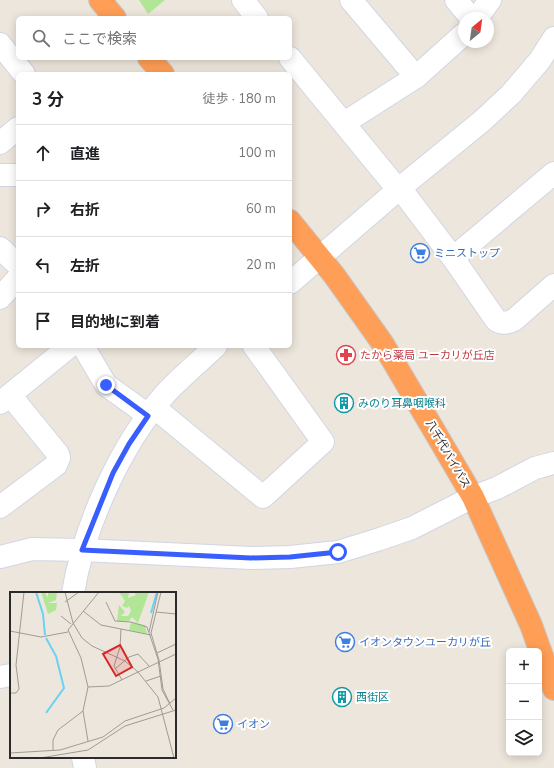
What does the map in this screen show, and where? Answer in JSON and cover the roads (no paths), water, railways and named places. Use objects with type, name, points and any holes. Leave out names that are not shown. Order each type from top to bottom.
[{"type":"highway","points":[[100,0],[113,16]]},
{"type":"highway","points":[[151,60],[161,72]]},
{"type":"highway","name":"八千代バイパス","points":[[292,223],[334,275],[383,344],[473,497],[531,625],[554,689]]},
{"type":"street","points":[[243,0],[255,16]]},
{"type":"street","points":[[351,0],[416,77]]},
{"type":"street","points":[[456,0],[466,12]]},
{"type":"street","points":[[481,12],[490,0]]},
{"type":"street","points":[[292,281],[400,188],[482,121],[511,94],[540,60],[554,38]]},
{"type":"street","points":[[344,123],[416,77],[458,39]]},
{"type":"street","points":[[0,44],[22,72]]},
{"type":"street","points":[[292,60],[391,181],[400,188],[453,258],[496,320],[500,323],[514,320],[554,285]]},
{"type":"street","points":[[0,143],[16,130]]},
{"type":"street","points":[[453,258],[554,173]]},
{"type":"street","points":[[0,175],[16,175]]},
{"type":"street","points":[[0,248],[16,263]]},
{"type":"street","points":[[0,298],[16,280]]},
{"type":"street","points":[[0,507],[56,465],[59,458],[58,454],[5,399],[81,348]]},
{"type":"street","points":[[83,348],[106,385],[151,412],[263,497],[323,442],[255,348]]},
{"type":"street","points":[[72,592],[82,550],[113,473],[129,444],[151,412],[166,394],[214,348]]},
{"type":"street","points":[[5,550],[82,550],[251,558],[290,557],[338,552],[412,528],[473,497],[497,488],[535,468],[554,463]]},
{"type":"street","points":[[0,677],[10,675]]},
{"type":"street","points":[[83,758],[85,768]]},
{"type":"place","name":"ミニストップ","points":[[420,253]]},
{"type":"place","name":"たから薬局 ユーカリが丘店","points":[[346,355]]},
{"type":"place","name":"みのり耳鼻咽喉科","points":[[344,403]]},
{"type":"place","name":"イオンタウンユーカリが丘","points":[[345,642]]},
{"type":"place","name":"西街区","points":[[342,697]]},
{"type":"place","name":"イオン","points":[[223,724]]}]
